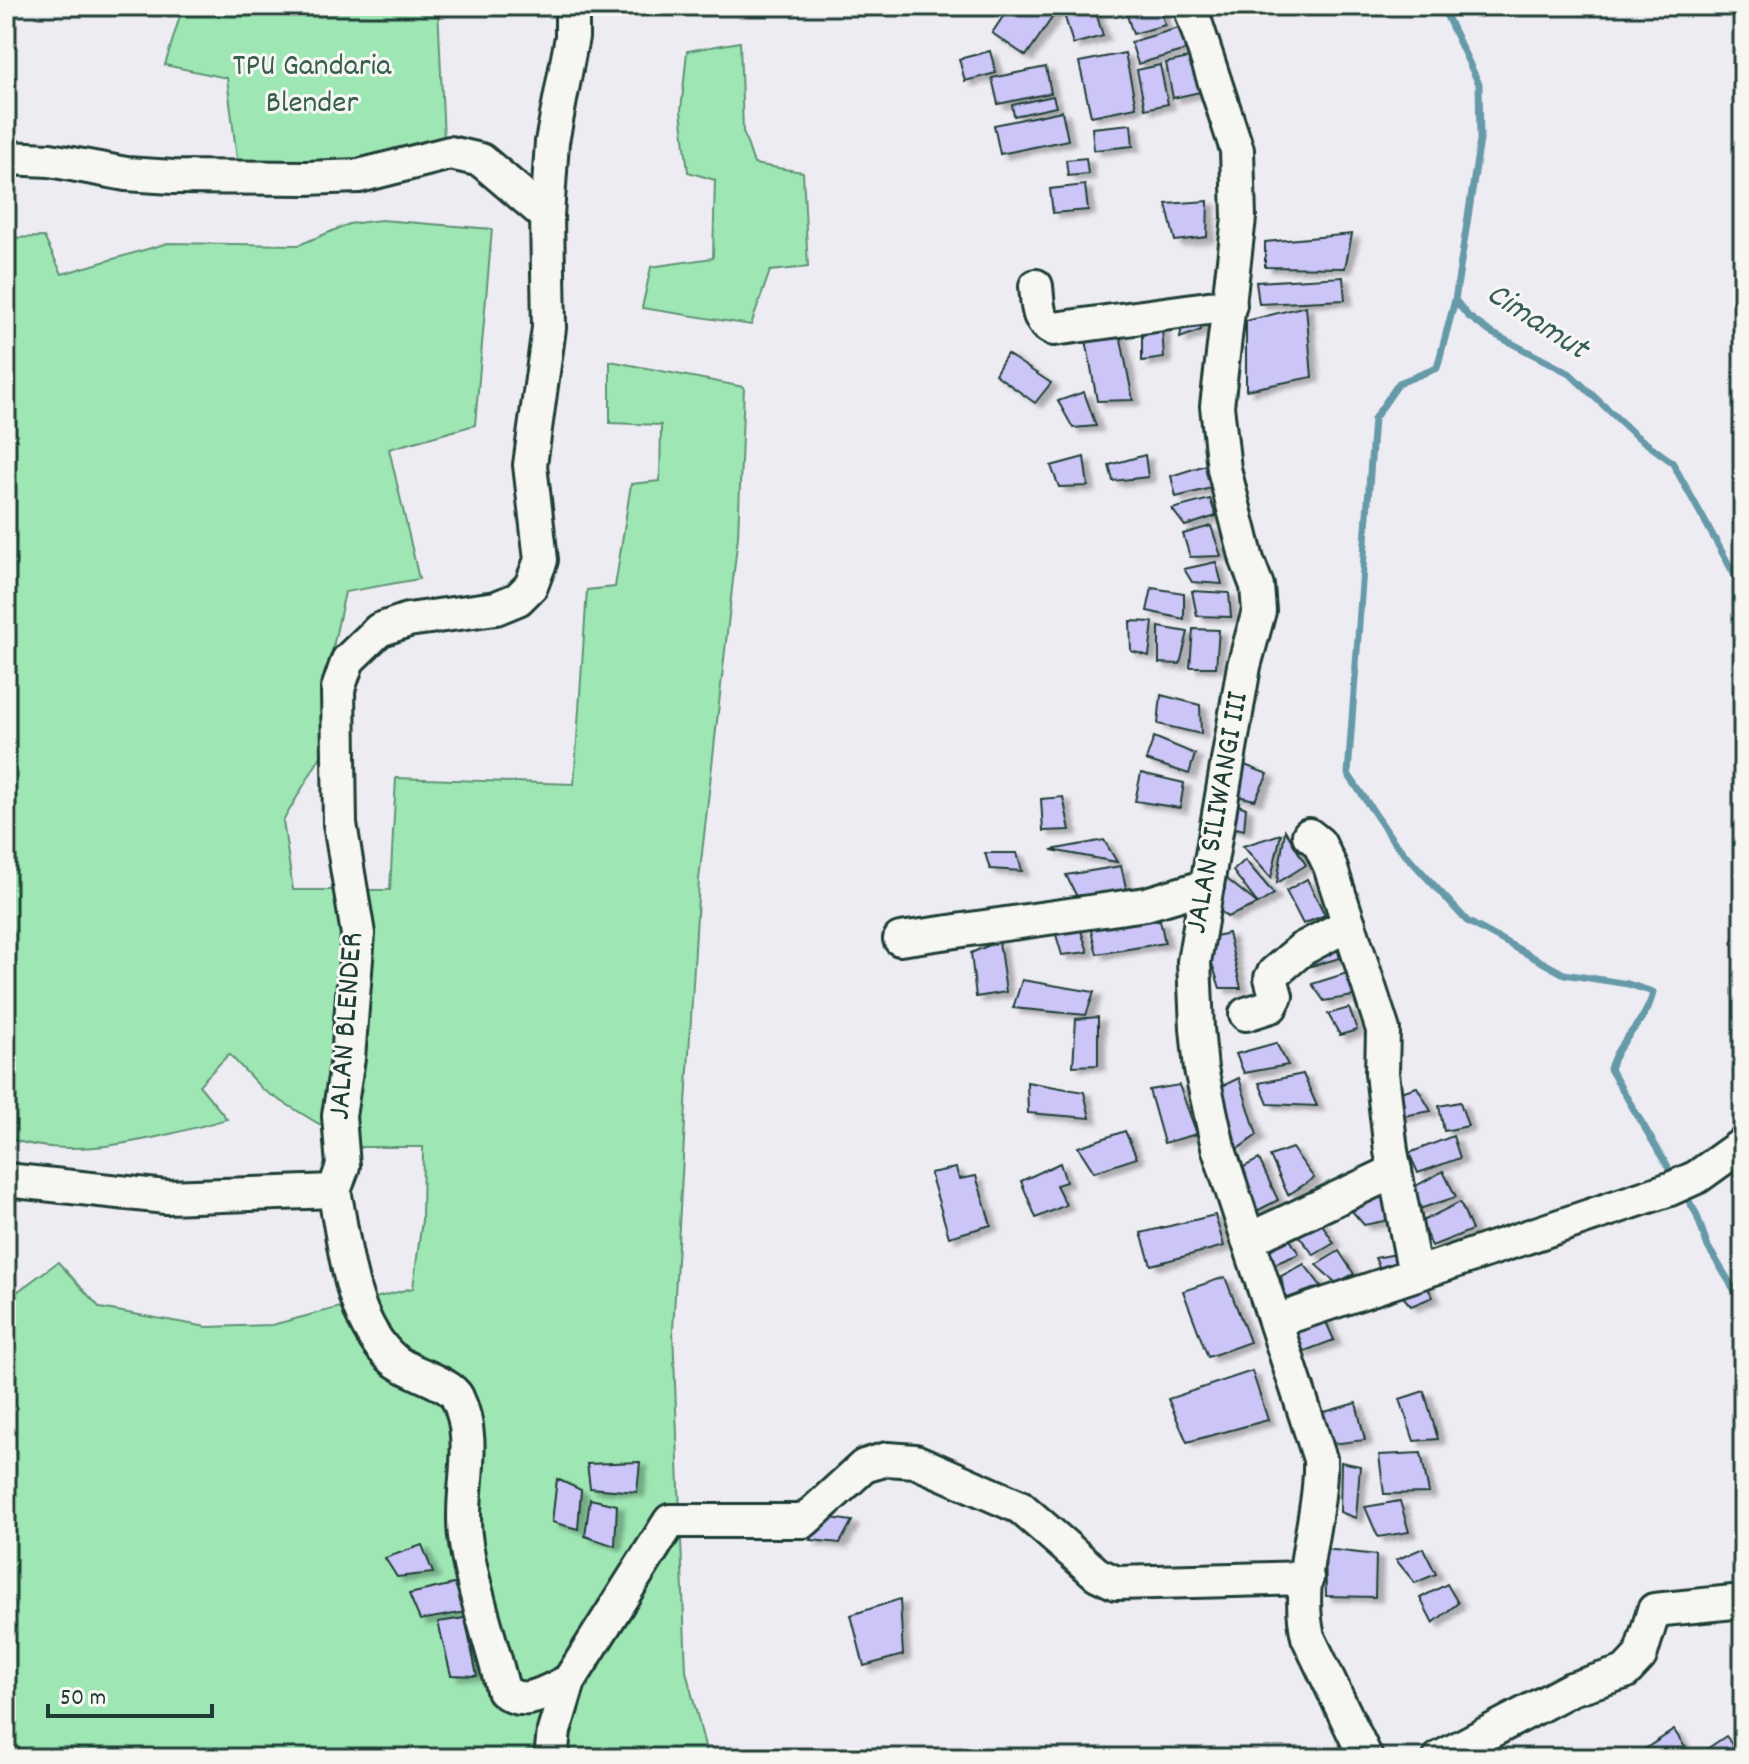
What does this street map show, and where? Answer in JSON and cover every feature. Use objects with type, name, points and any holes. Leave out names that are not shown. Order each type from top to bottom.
[{"type":"street","name":"JALAN BLENDER","points":[[334,1191],[343,1166],[339,1116],[348,1058],[358,934],[340,824],[338,689],[348,660],[379,630],[408,620],[496,608],[518,599],[531,586],[541,560],[530,465],[549,328],[547,216],[552,142],[572,37],[572,6]]},
{"type":"street","name":"JALAN SILIWANGI III","points":[[1190,6],[1237,150],[1239,218],[1217,406],[1224,469],[1247,560],[1257,586],[1259,611],[1244,666],[1194,962],[1201,1069],[1218,1147],[1320,1459],[1321,1490],[1308,1554],[1302,1616],[1308,1637],[1366,1758]]},
{"type":"street","points":[[6,158],[50,160],[141,175],[306,178],[359,176],[450,153],[481,160],[547,216]]},
{"type":"street","points":[[1036,286],[1039,316],[1046,326],[1054,329],[1230,305]]},
{"type":"street","points":[[1309,835],[1325,855],[1383,1030],[1382,1073],[1395,1171],[1415,1274]]},
{"type":"street","points":[[900,939],[1146,904],[1207,886]]},
{"type":"street","points":[[1246,1014],[1267,1008],[1275,1000],[1274,973],[1302,949],[1349,924]]},
{"type":"street","points":[[1276,1321],[1677,1186],[1743,1144]]},
{"type":"street","points":[[1248,1240],[1395,1171]]},
{"type":"street","points":[[6,1180],[166,1197],[334,1191],[361,1311],[374,1337],[403,1367],[450,1389],[458,1399],[468,1454],[464,1535],[503,1690],[510,1696],[526,1700],[569,1681]]},
{"type":"street","points":[[551,1758],[558,1716],[569,1681],[617,1609],[660,1532],[670,1521],[804,1521],[864,1466],[899,1459],[915,1461],[1020,1507],[1097,1574],[1116,1583],[1307,1578]]},
{"type":"street","points":[[1440,1758],[1571,1689],[1625,1672],[1640,1656],[1654,1610],[1743,1601]]},
{"type":"green space","name":"TPU Gandaria Blender","points":[[183,6],[438,6],[444,140],[381,161],[238,167],[227,78],[165,65]]},
{"type":"green space","points":[[740,42],[743,131],[754,164],[803,172],[808,267],[770,271],[751,325],[642,308],[651,267],[713,258],[715,180],[688,172],[681,111],[687,51]]},
{"type":"green space","points":[[381,220],[492,229],[475,425],[389,449],[419,579],[345,592],[326,679],[321,756],[283,821],[293,890],[390,890],[396,778],[574,784],[587,590],[615,587],[631,484],[660,481],[661,425],[610,423],[610,361],[744,387],[738,536],[699,880],[673,1330],[686,1671],[708,1758],[6,1758],[6,1300],[58,1262],[100,1308],[207,1327],[272,1325],[413,1288],[422,1220],[423,1147],[357,1147],[263,1090],[229,1054],[199,1085],[227,1119],[145,1139],[87,1147],[58,1148],[6,1137],[6,238],[44,237],[62,274],[168,243],[299,245],[349,224]]},
{"type":"building","points":[[1010,6],[1060,6],[1026,56],[992,33]]},
{"type":"building","points":[[1094,6],[1103,36],[1073,44],[1064,14]]},
{"type":"building","points":[[1124,6],[1159,6],[1165,25],[1133,34]]},
{"type":"building","points":[[1192,24],[1199,46],[1138,64],[1131,42]]},
{"type":"building","points":[[990,51],[996,73],[965,81],[959,59]]},
{"type":"building","points":[[1125,53],[1136,107],[1091,116],[1079,62]]},
{"type":"building","points":[[1193,57],[1200,92],[1173,98],[1166,63]]},
{"type":"building","points":[[1160,65],[1168,104],[1145,109],[1137,70]]},
{"type":"building","points":[[1046,67],[1051,93],[998,104],[992,78]]},
{"type":"building","points":[[1053,96],[1056,107],[1014,116],[1012,105]]},
{"type":"building","points":[[1062,111],[1068,140],[1000,154],[994,125]]},
{"type":"building","points":[[1131,124],[1133,146],[1094,150],[1092,128]]},
{"type":"building","points":[[1086,158],[1088,174],[1068,176],[1066,160]]},
{"type":"building","points":[[1085,185],[1088,210],[1053,213],[1050,189]]},
{"type":"building","points":[[1208,201],[1207,237],[1175,241],[1166,204]]},
{"type":"building","points":[[1352,234],[1345,268],[1265,267],[1265,242]]},
{"type":"building","points":[[1343,277],[1345,300],[1259,304],[1256,282]]},
{"type":"building","points":[[1306,306],[1312,377],[1246,390],[1246,321]]},
{"type":"building","points":[[1200,314],[1201,330],[1180,338],[1183,318]]},
{"type":"building","points":[[1162,327],[1164,358],[1142,361],[1142,332]]},
{"type":"building","points":[[1119,329],[1133,400],[1097,401],[1085,334]]},
{"type":"building","points":[[1007,354],[1051,383],[1035,403],[995,374]]},
{"type":"building","points":[[1084,392],[1096,426],[1073,428],[1058,401]]},
{"type":"building","points":[[1145,455],[1148,477],[1113,481],[1109,465]]},
{"type":"building","points":[[1084,457],[1088,486],[1059,487],[1051,466]]},
{"type":"building","points":[[1212,463],[1215,487],[1176,497],[1171,476]]},
{"type":"building","points":[[1210,499],[1216,516],[1185,526],[1172,509]]},
{"type":"building","points":[[1211,526],[1221,556],[1190,557],[1183,534]]},
{"type":"building","points":[[1216,562],[1222,584],[1192,582],[1184,569]]},
{"type":"building","points":[[1152,588],[1184,593],[1184,619],[1147,611]]},
{"type":"building","points":[[1192,591],[1229,593],[1231,617],[1197,616]]},
{"type":"building","points":[[1130,621],[1153,622],[1149,656],[1131,651]]},
{"type":"building","points":[[1159,627],[1188,632],[1180,664],[1159,663]]},
{"type":"building","points":[[1193,629],[1219,630],[1216,667],[1190,667]]},
{"type":"building","points":[[1161,695],[1200,705],[1201,734],[1158,724]]},
{"type":"building","points":[[1154,737],[1195,754],[1189,774],[1146,760]]},
{"type":"building","points":[[1242,764],[1268,774],[1255,800],[1233,795]]},
{"type":"building","points":[[1141,773],[1184,783],[1180,808],[1135,801]]},
{"type":"building","points":[[1063,797],[1070,830],[1043,831],[1041,799]]},
{"type":"building","points":[[1231,802],[1246,808],[1244,830],[1224,825]]},
{"type":"building","points":[[1285,830],[1306,865],[1277,883]]},
{"type":"building","points":[[1281,834],[1271,878],[1243,846]]},
{"type":"building","points":[[1104,840],[1117,862],[1051,850]]},
{"type":"building","points":[[985,853],[1017,853],[1022,871],[990,869]]},
{"type":"building","points":[[1245,860],[1274,894],[1258,904],[1233,871]]},
{"type":"building","points":[[1121,866],[1128,896],[1080,903],[1066,875]]},
{"type":"building","points":[[1223,876],[1258,904],[1227,917],[1214,905]]},
{"type":"building","points":[[1307,879],[1325,915],[1303,924],[1286,891]]},
{"type":"building","points":[[1160,920],[1165,943],[1097,954],[1090,927]]},
{"type":"building","points":[[1079,925],[1088,952],[1062,955],[1054,928]]},
{"type":"building","points":[[1228,933],[1241,988],[1220,988],[1204,939]]},
{"type":"building","points":[[1334,939],[1340,958],[1308,967],[1307,954]]},
{"type":"building","points":[[999,941],[1006,992],[976,997],[971,953]]},
{"type":"building","points":[[1347,973],[1359,995],[1324,1001],[1312,984]]},
{"type":"building","points":[[1022,980],[1094,992],[1086,1015],[1013,1008]]},
{"type":"building","points":[[1349,1008],[1357,1030],[1340,1035],[1328,1014]]},
{"type":"building","points":[[1098,1017],[1098,1065],[1073,1066],[1076,1019]]},
{"type":"building","points":[[1276,1043],[1288,1065],[1244,1073],[1236,1054]]},
{"type":"building","points":[[1303,1074],[1317,1106],[1268,1104],[1259,1083]]},
{"type":"building","points":[[1239,1078],[1257,1135],[1236,1150],[1220,1087]]},
{"type":"building","points":[[1027,1082],[1084,1092],[1090,1118],[1028,1113]]},
{"type":"building","points":[[1179,1085],[1197,1134],[1164,1143],[1149,1090]]},
{"type":"building","points":[[1417,1087],[1431,1111],[1397,1117],[1397,1093]]},
{"type":"building","points":[[1460,1102],[1468,1126],[1444,1131],[1439,1106]]},
{"type":"building","points":[[1125,1131],[1137,1158],[1094,1172],[1078,1147]]},
{"type":"building","points":[[1453,1136],[1460,1158],[1418,1173],[1409,1153]]},
{"type":"building","points":[[1292,1148],[1314,1178],[1288,1195],[1270,1156]]},
{"type":"building","points":[[1259,1159],[1278,1200],[1251,1214],[1236,1171]]},
{"type":"building","points":[[1060,1163],[1066,1182],[1056,1185],[1066,1205],[1036,1218],[1021,1181]]},
{"type":"building","points":[[956,1168],[959,1179],[976,1176],[991,1225],[949,1237],[930,1173]]},
{"type":"building","points":[[1443,1171],[1456,1197],[1413,1211],[1407,1191]]},
{"type":"building","points":[[1382,1193],[1389,1220],[1364,1225],[1346,1204]]},
{"type":"building","points":[[1460,1202],[1472,1230],[1432,1246],[1420,1222]]},
{"type":"building","points":[[1215,1215],[1224,1246],[1151,1265],[1141,1233]]},
{"type":"building","points":[[1318,1218],[1334,1243],[1314,1255],[1294,1230]]},
{"type":"building","points":[[1286,1233],[1299,1254],[1272,1265],[1260,1244]]},
{"type":"building","points":[[1339,1251],[1354,1274],[1336,1283],[1316,1265]]},
{"type":"building","points":[[1402,1253],[1406,1267],[1384,1278],[1375,1258]]},
{"type":"building","points":[[1304,1264],[1321,1286],[1285,1299],[1281,1276]]},
{"type":"building","points":[[1225,1277],[1250,1342],[1208,1357],[1183,1291]]},
{"type":"building","points":[[1422,1278],[1433,1297],[1411,1306],[1395,1288]]},
{"type":"building","points":[[1324,1317],[1334,1340],[1302,1352],[1290,1330]]},
{"type":"building","points":[[1252,1371],[1268,1420],[1187,1442],[1168,1399]]},
{"type":"building","points":[[1424,1391],[1438,1439],[1414,1441],[1400,1399]]},
{"type":"building","points":[[1356,1403],[1365,1440],[1332,1444],[1321,1413]]},
{"type":"building","points":[[1421,1453],[1429,1493],[1384,1494],[1379,1455]]},
{"type":"building","points":[[640,1462],[637,1492],[590,1488],[587,1464]]},
{"type":"building","points":[[1341,1462],[1360,1466],[1356,1518],[1340,1512]]},
{"type":"building","points":[[557,1479],[581,1490],[578,1529],[552,1522]]},
{"type":"building","points":[[590,1499],[617,1505],[615,1546],[585,1536]]},
{"type":"building","points":[[1400,1501],[1409,1532],[1378,1537],[1365,1507]]},
{"type":"building","points":[[824,1517],[852,1521],[840,1543],[810,1540]]},
{"type":"building","points":[[422,1545],[433,1573],[397,1577],[385,1558]]},
{"type":"building","points":[[1423,1548],[1436,1574],[1415,1583],[1396,1560]]},
{"type":"building","points":[[1325,1549],[1376,1555],[1375,1597],[1326,1596]]},
{"type":"building","points":[[454,1584],[471,1611],[420,1620],[409,1594]]},
{"type":"building","points":[[1447,1584],[1458,1603],[1433,1623],[1420,1598]]},
{"type":"building","points":[[900,1599],[903,1655],[864,1666],[851,1615]]},
{"type":"building","points":[[465,1618],[477,1676],[451,1675],[438,1622]]},
{"type":"building","points":[[1674,1730],[1692,1758],[1631,1758]]},
{"type":"building","points":[[1726,1736],[1739,1753],[1732,1758],[1709,1758],[1704,1751]]},
{"type":"waterway","name":"Cimamut","points":[[1442,6],[1479,84],[1480,140],[1455,300],[1468,316],[1490,332],[1569,373],[1635,435],[1672,462],[1743,590]]},
{"type":"waterway","points":[[1455,300],[1437,368],[1399,383],[1374,419],[1348,774],[1394,842],[1467,921],[1564,974],[1628,984],[1653,992],[1645,1013],[1619,1049],[1610,1069],[1675,1179]]},
{"type":"waterway","points":[[1684,1193],[1696,1213],[1708,1247],[1743,1304]]}]
